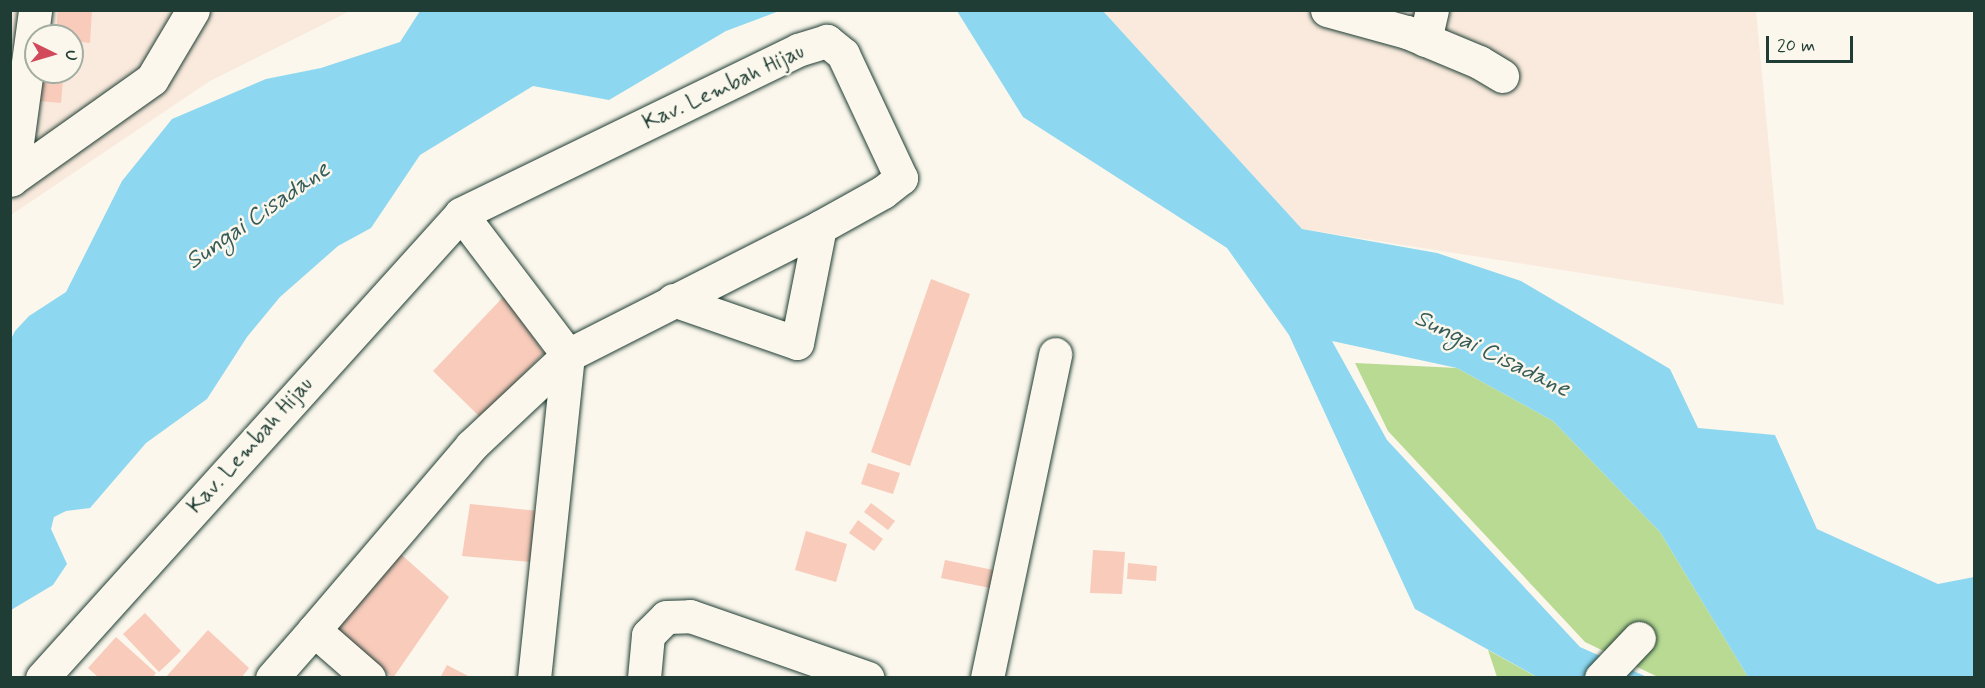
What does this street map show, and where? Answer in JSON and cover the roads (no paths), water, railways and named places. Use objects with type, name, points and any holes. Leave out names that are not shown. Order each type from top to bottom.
[{"type":"street","points":[[11,179],[35,10]]},
{"type":"street","points":[[11,179],[152,79],[193,10]]},
{"type":"street","points":[[1327,10],[1429,25],[1502,76]]},
{"type":"street","name":"Kav. Lembah Hijau","points":[[42,678],[461,214],[798,50],[827,41],[843,54],[901,177],[883,192],[820,227],[567,355],[471,446],[272,678]]},
{"type":"street","points":[[461,214],[567,355],[534,678]]},
{"type":"street","points":[[673,300],[797,343],[820,227]]},
{"type":"street","points":[[987,678],[1055,354]]},
{"type":"street","points":[[644,678],[648,635],[666,618],[690,616],[868,678]]},
{"type":"street","points":[[314,630],[369,678]]},
{"type":"street","points":[[1608,669],[1639,638]]},
{"type":"water","name":"Sungai Cisadane","points":[[420,11],[779,11],[726,31],[609,100],[533,86],[420,155],[371,228],[338,246],[280,297],[247,337],[207,399],[146,443],[90,508],[66,511],[54,517],[51,529],[67,564],[53,585],[11,610],[10,341],[15,331],[29,316],[66,292],[122,181],[172,119],[266,79],[321,68],[400,42]]},
{"type":"water","name":"Sungai Cisadane","points":[[957,11],[1103,11],[1302,229],[1437,253],[1521,281],[1670,369],[1698,428],[1775,435],[1817,529],[1938,584],[1974,577],[1974,677],[1748,677],[1660,532],[1553,421],[1457,368],[1332,341],[1387,440],[1580,647],[1647,677],[1537,677],[1415,609],[1289,335],[1227,248],[1023,117]]}]
